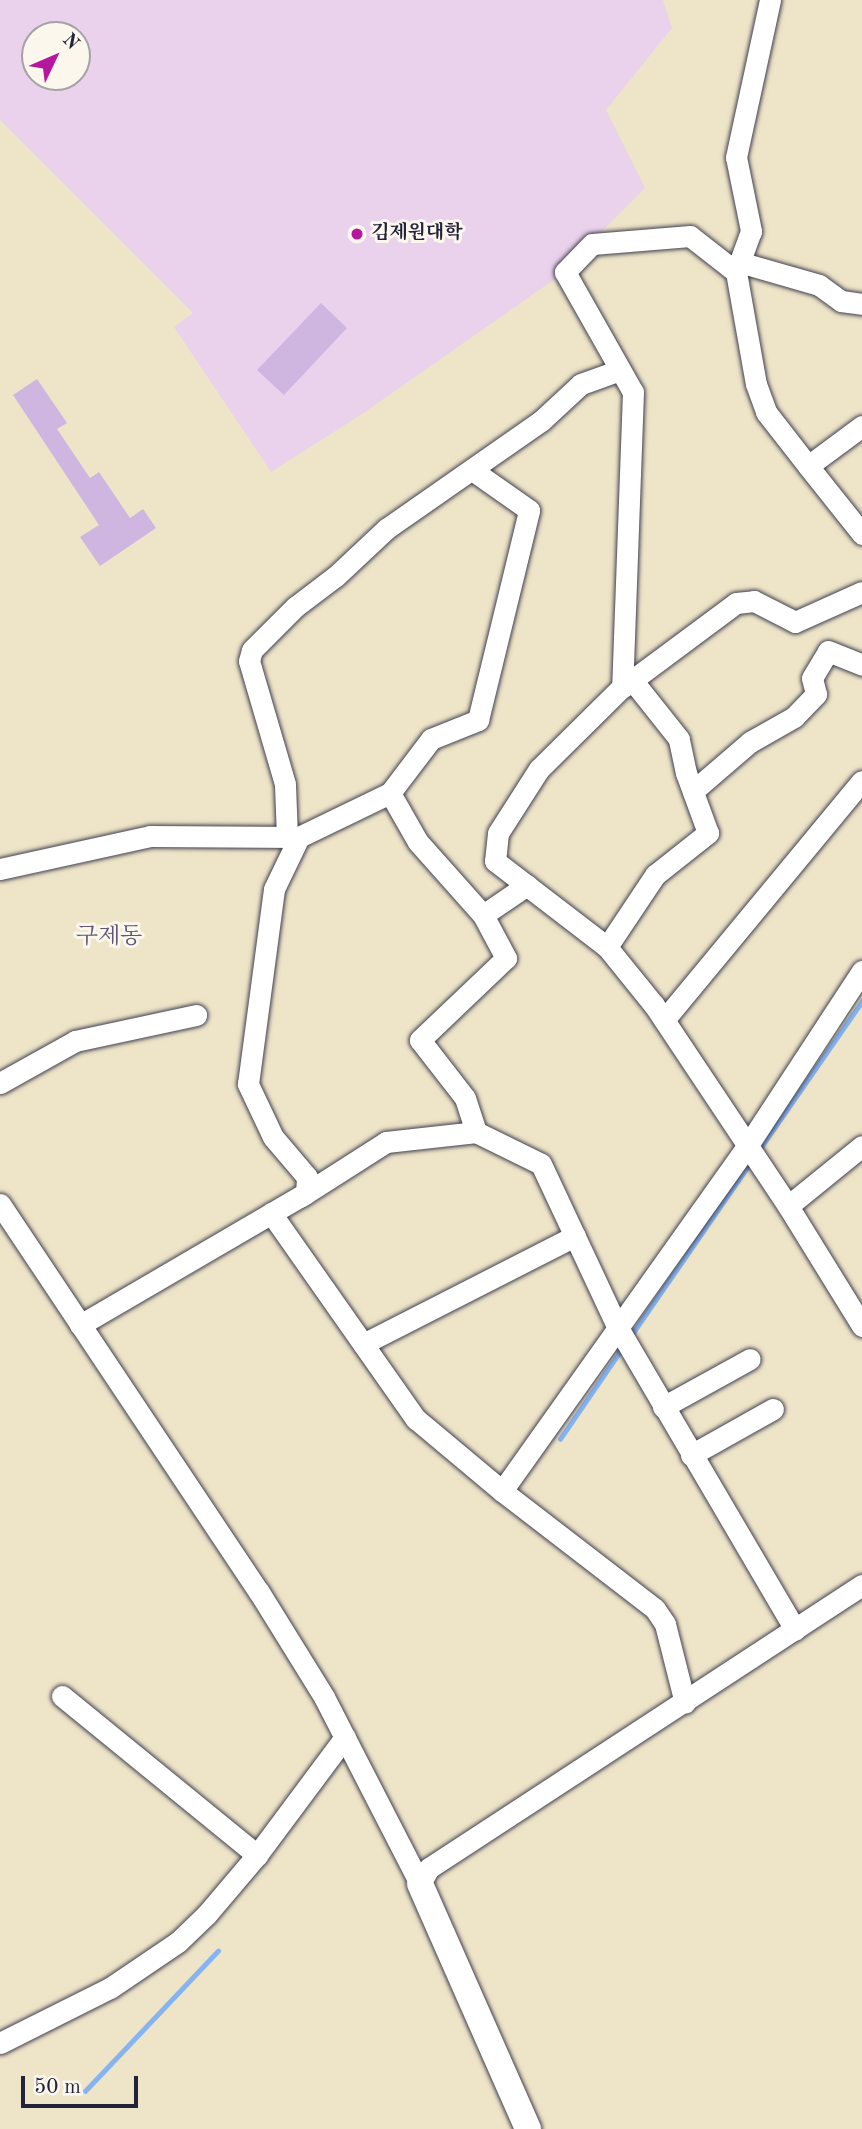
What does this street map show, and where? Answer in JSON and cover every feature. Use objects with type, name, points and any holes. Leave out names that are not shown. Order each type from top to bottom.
[{"type":"main road","points":[[420,1884],[528,2129]]},
{"type":"street","points":[[770,0],[736,157],[751,231],[737,267],[756,384],[766,412],[862,534]]},
{"type":"street","points":[[607,947],[655,875],[708,833],[679,739],[627,683],[633,392],[565,272],[592,244],[690,236],[737,267],[819,285],[841,301],[862,304]]},
{"type":"street","points":[[306,1193],[307,1177],[273,1137],[248,1084],[274,889],[293,837],[285,784],[249,661],[251,650],[295,607],[336,576],[386,529],[541,421],[581,384],[620,370]]},
{"type":"street","points":[[808,466],[862,426]]},
{"type":"street","points":[[0,869],[150,836],[293,837],[390,793],[431,739],[478,720],[529,510],[472,470]]},
{"type":"street","points":[[862,592],[795,622],[754,601],[736,603],[627,683],[539,769],[498,833],[495,860],[607,947],[664,1020],[788,1206],[862,1326]]},
{"type":"street","points":[[693,790],[750,742],[802,709],[816,694],[812,678],[828,651],[862,665]]},
{"type":"street","points":[[664,1020],[862,781]]},
{"type":"street","points":[[390,793],[418,842],[483,915],[506,958],[420,1040],[465,1098],[476,1132]]},
{"type":"street","points":[[483,915],[527,885]]},
{"type":"street","points":[[502,1491],[617,1326],[752,1152],[838,1006],[862,971]]},
{"type":"street","points":[[838,1006],[862,1002]]},
{"type":"street","points":[[0,1083],[75,1041],[196,1015]]},
{"type":"street","points":[[80,1325],[306,1193],[386,1142],[476,1132],[541,1164],[617,1326],[796,1630]]},
{"type":"street","points":[[788,1206],[862,1146]]},
{"type":"street","points":[[0,1204],[259,1592],[324,1697],[420,1884]]},
{"type":"street","points":[[271,1213],[416,1419],[502,1491],[655,1609],[665,1624],[685,1703]]},
{"type":"street","points":[[363,1343],[575,1236]]},
{"type":"street","points":[[663,1407],[750,1359]]},
{"type":"street","points":[[691,1455],[773,1409]]},
{"type":"street","points":[[420,1884],[429,1868],[685,1703],[862,1584]]},
{"type":"street","points":[[62,1696],[257,1854]]},
{"type":"street","points":[[0,2043],[110,1988],[149,1964],[207,1914],[257,1854],[345,1737]]},
{"type":"shaded area","name":"김제원대학","points":[[0,0],[663,0],[672,28],[606,110],[645,188],[552,281],[362,414],[271,472],[174,327],[193,313],[0,120]]},
{"type":"building","points":[[321,303],[347,328],[284,395],[257,370]]},
{"type":"building","points":[[37,379],[67,423],[57,429],[90,478],[99,472],[130,518],[143,509],[156,528],[100,566],[80,537],[99,525],[13,395]]},
{"type":"waterway","points":[[759,1150],[862,1001]]},
{"type":"waterway","points":[[630,1337],[750,1163]]},
{"type":"waterway","points":[[560,1439],[623,1347]]},
{"type":"waterway","points":[[85,2091],[218,1951]]},
{"type":"place","name":"김제원대학","points":[[357,234]]},
{"type":"district","name":"구제동","points":[[109,937]]}]
